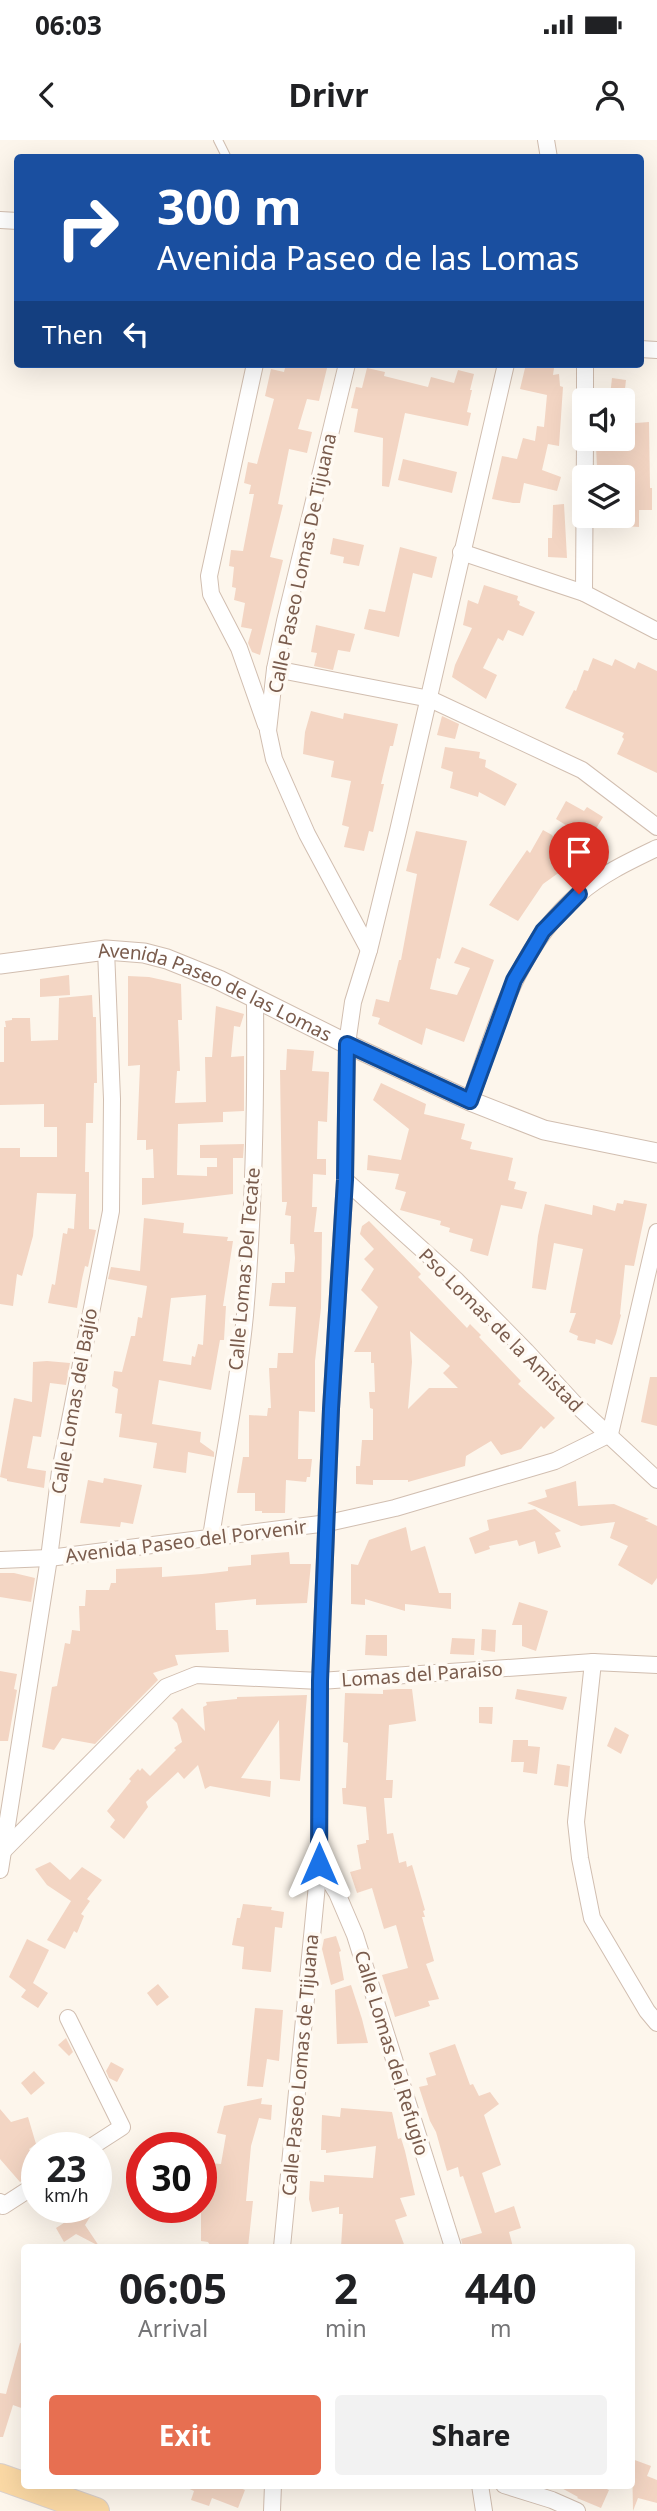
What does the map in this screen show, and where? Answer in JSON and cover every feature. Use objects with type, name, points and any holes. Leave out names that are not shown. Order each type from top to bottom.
[{"type":"main road","points":[[3,2481],[21,2487]]},
{"type":"main road","points":[[28,2489],[96,2511]]},
{"type":"street","points":[[254,368],[209,576],[211,594],[239,648],[268,731]]},
{"type":"street","name":"Calle Paseo Lomas De Tijuana","points":[[346,368],[275,669],[268,731],[274,759],[307,834],[369,950]]},
{"type":"street","points":[[347,1044],[353,1002],[369,950],[505,368]]},
{"type":"street","points":[[585,368],[585,388]]},
{"type":"street","points":[[584,451],[584,593]]},
{"type":"street","points":[[461,552],[584,593],[657,631]]},
{"type":"street","points":[[275,669],[429,699],[582,770],[657,827]]},
{"type":"street","points":[[470,1101],[514,980],[543,931],[579,894],[619,866],[657,848]]},
{"type":"street","name":"Avenida Paseo de las Lomas","points":[[0,964],[106,950],[144,953],[167,959],[219,981],[470,1101],[544,1130],[657,1153]]},
{"type":"street","name":"Calle Lomas del Bajío","points":[[0,1870],[60,1471],[111,1211],[112,1099],[106,950]]},
{"type":"street","name":"Calle Lomas Del Tecate","points":[[211,1537],[244,1318],[252,1213],[256,1094],[255,1000]]},
{"type":"street","name":"Calle Paseo Lomas de Tijuana","points":[[284,2244],[319,1864],[320,1681],[331,1409],[345,1180],[347,1044]]},
{"type":"street","name":"Pso Lomas de la Amistad","points":[[345,1180],[457,1282],[526,1350],[573,1402],[657,1480]]},
{"type":"street","points":[[610,1434],[657,1232]]},
{"type":"street","name":"Avenida Paseo del Porvenir","points":[[0,1560],[48,1558],[328,1523],[395,1508],[555,1461],[610,1434]]},
{"type":"street","points":[[593,1662],[576,1822],[580,1857],[592,1918],[647,2011],[657,2023]]},
{"type":"street","name":"Lomas del Paraiso","points":[[4,1850],[166,1687],[196,1675],[320,1681],[593,1662],[657,1665]]},
{"type":"street","name":"Calle Lomas del Refugio","points":[[319,1864],[348,1915],[452,2244]]},
{"type":"street","points":[[68,2018],[122,2127],[112,2133]]},
{"type":"street","points":[[1,2204],[21,2193]]},
{"type":"street","points":[[272,2511],[273,2489]]},
{"type":"street","points":[[481,2489],[484,2511]]},
{"type":"street","points":[[526,2489],[549,2493],[576,2511]]},
{"type":"building","points":[[285,368],[327,368],[319,401],[307,399],[298,429],[312,432],[307,453],[289,449],[278,504],[283,505],[270,557],[283,560],[260,655],[252,652],[248,643],[252,629],[241,627],[245,603],[234,600],[234,567],[229,566],[231,550],[243,551],[254,494],[249,494],[251,485],[244,483],[248,462],[257,464],[274,399],[265,396],[271,369],[284,372]]},
{"type":"building","points":[[367,368],[385,372],[384,376],[428,387],[431,377],[454,383],[458,370],[474,374],[467,412],[471,413],[468,426],[405,413],[389,487],[382,486],[383,438],[354,432],[358,409],[351,408],[356,387],[362,388]]},
{"type":"building","points":[[525,368],[554,368],[553,375],[559,374],[560,386],[563,387],[559,446],[548,444],[542,470],[561,477],[557,491],[524,483],[520,503],[513,503],[492,499],[502,456],[517,459],[523,438],[535,441],[537,426],[544,427],[547,395],[520,389]]},
{"type":"building","points":[[612,378],[626,380],[625,388],[611,388]]},
{"type":"building","points":[[649,422],[652,488],[652,510],[639,510],[639,527],[635,527],[635,465],[597,465],[596,451],[635,451],[635,423]]},
{"type":"building","points":[[403,459],[457,472],[452,493],[398,480]]},
{"type":"building","points":[[564,504],[567,558],[548,557],[548,538],[552,538],[553,505]]},
{"type":"building","points":[[333,538],[364,545],[359,566],[343,563],[344,557],[330,554]]},
{"type":"building","points":[[400,547],[437,557],[432,578],[413,573],[399,637],[364,629],[369,609],[385,612]]},
{"type":"building","points":[[484,585],[518,596],[519,605],[535,612],[523,636],[508,630],[503,641],[498,638],[483,668],[497,675],[486,699],[452,677],[472,628],[463,625],[468,600],[478,604]]},
{"type":"building","points":[[316,625],[355,634],[350,652],[338,650],[333,670],[314,666],[317,653],[311,652]]},
{"type":"building","points":[[593,658],[612,666],[615,659],[635,669],[638,662],[657,671],[657,773],[617,754],[624,733],[565,708]]},
{"type":"building","points":[[311,711],[343,719],[344,713],[398,724],[381,784],[384,784],[373,832],[369,831],[364,851],[344,847],[349,827],[342,825],[351,781],[331,777],[334,761],[303,754]]},
{"type":"building","points":[[442,716],[459,724],[455,739],[437,735]]},
{"type":"building","points":[[445,747],[480,752],[479,758],[486,760],[485,767],[517,784],[505,806],[479,792],[478,797],[450,788],[453,772],[441,768]]},
{"type":"building","points":[[566,801],[584,811],[587,807],[603,817],[591,837],[585,837],[556,819]]},
{"type":"building","points":[[543,830],[552,835],[571,864],[543,884],[518,921],[489,905],[527,850],[530,853]]},
{"type":"building","points":[[416,831],[467,841],[440,959],[437,958],[430,989],[457,995],[470,968],[454,963],[462,947],[494,960],[464,1042],[426,1028],[422,1045],[378,1024],[380,1018],[372,1016],[376,999],[389,1002],[401,960],[417,874],[406,871]]},
{"type":"building","points":[[69,975],[70,995],[40,997],[40,979]]},
{"type":"building","points":[[128,976],[149,977],[181,984],[182,1020],[178,1020],[180,1071],[177,1071],[175,1103],[206,1102],[205,1057],[212,1057],[216,1006],[244,1014],[240,1027],[234,1026],[231,1057],[244,1056],[244,1111],[223,1112],[223,1122],[178,1124],[177,1175],[207,1176],[207,1167],[217,1167],[217,1158],[200,1158],[200,1145],[244,1144],[243,1158],[233,1158],[233,1194],[142,1205],[142,1178],[154,1178],[153,1149],[146,1150],[146,1140],[137,1140],[140,1065],[128,1066]]},
{"type":"building","points":[[92,995],[93,1017],[96,1017],[97,1083],[94,1083],[93,1123],[86,1123],[85,1172],[89,1172],[89,1229],[96,1230],[88,1267],[85,1266],[77,1308],[48,1303],[52,1284],[55,1285],[63,1233],[67,1234],[68,1228],[74,1229],[76,1194],[37,1193],[33,1236],[22,1276],[17,1274],[13,1306],[0,1304],[0,1148],[20,1148],[20,1157],[57,1157],[57,1127],[44,1127],[44,1104],[0,1105],[0,1062],[4,1062],[5,1021],[12,1018],[30,1018],[31,1041],[58,1040],[59,998]]},
{"type":"building","points":[[287,1049],[314,1051],[312,1071],[329,1072],[327,1122],[318,1121],[317,1159],[326,1159],[326,1175],[313,1174],[312,1207],[317,1207],[314,1232],[322,1232],[321,1308],[315,1361],[315,1412],[299,1411],[298,1459],[312,1459],[310,1477],[307,1477],[306,1482],[286,1480],[285,1513],[262,1513],[255,1511],[255,1493],[237,1493],[243,1457],[249,1457],[249,1415],[267,1416],[268,1408],[271,1408],[269,1368],[277,1368],[278,1353],[293,1353],[296,1307],[269,1306],[272,1283],[285,1283],[285,1272],[294,1272],[295,1258],[294,1244],[290,1244],[291,1216],[285,1215],[287,1202],[282,1202],[280,1070],[286,1070]]},
{"type":"building","points":[[381,1083],[426,1104],[424,1114],[465,1124],[461,1139],[472,1142],[470,1149],[513,1158],[508,1180],[516,1182],[514,1189],[527,1192],[522,1209],[501,1205],[488,1256],[470,1251],[473,1239],[449,1232],[450,1228],[440,1225],[441,1221],[400,1210],[406,1192],[395,1189],[399,1174],[367,1170],[368,1155],[401,1160],[409,1129],[373,1100]]},
{"type":"building","points":[[624,1200],[647,1204],[634,1266],[625,1265],[621,1315],[616,1334],[612,1345],[596,1339],[595,1344],[577,1340],[578,1336],[569,1332],[576,1313],[570,1313],[583,1249],[554,1243],[546,1290],[532,1288],[545,1204],[592,1215],[593,1205],[615,1211],[617,1203],[623,1204]]},
{"type":"building","points":[[144,1218],[184,1223],[183,1233],[228,1237],[227,1241],[233,1241],[223,1306],[226,1306],[224,1340],[220,1340],[211,1390],[159,1380],[152,1424],[201,1432],[200,1442],[214,1452],[214,1457],[188,1452],[186,1473],[153,1468],[157,1443],[119,1437],[122,1414],[115,1413],[118,1389],[112,1386],[114,1371],[122,1372],[131,1336],[135,1336],[138,1317],[142,1318],[147,1286],[108,1279],[111,1267],[140,1271]],"holes":[[[206,1295],[203,1345],[198,1344],[191,1365],[163,1361],[171,1298]]]},
{"type":"building","points":[[369,1221],[421,1274],[418,1277],[467,1328],[470,1324],[481,1335],[479,1337],[521,1381],[518,1384],[555,1418],[544,1429],[541,1426],[521,1449],[501,1455],[491,1441],[466,1456],[465,1466],[408,1482],[373,1480],[373,1485],[356,1484],[356,1466],[360,1466],[362,1440],[373,1440],[373,1409],[370,1408],[369,1392],[375,1392],[371,1352],[354,1352],[378,1307],[361,1290],[374,1269],[364,1259],[374,1249],[360,1234],[362,1226]],"holes":[[[410,1331],[450,1366],[443,1373],[458,1388],[429,1388],[408,1409],[412,1362]]]},
{"type":"building","points":[[33,1362],[70,1363],[66,1385],[50,1383],[41,1437],[33,1436],[27,1468],[46,1471],[44,1488],[7,1481],[0,1477],[14,1398],[32,1402]]},
{"type":"building","points":[[650,1377],[657,1377],[657,1426],[641,1422]]},
{"type":"building","points":[[104,1478],[142,1485],[133,1524],[121,1522],[120,1527],[80,1523],[88,1480],[103,1483]]},
{"type":"building","points":[[576,1481],[578,1506],[614,1504],[649,1519],[645,1520],[657,1526],[657,1578],[652,1585],[618,1565],[628,1546],[610,1538],[615,1522],[581,1526],[527,1503],[547,1497],[545,1490]]},
{"type":"building","points":[[535,1509],[561,1531],[555,1533],[561,1547],[538,1554],[535,1541],[519,1546],[517,1540],[489,1546],[490,1549],[475,1554],[469,1538],[489,1530],[487,1520]]},
{"type":"building","points":[[406,1527],[411,1551],[425,1546],[439,1593],[451,1593],[451,1609],[405,1604],[405,1611],[365,1599],[365,1605],[351,1604],[351,1564],[358,1565],[369,1540]]},
{"type":"building","points":[[289,1552],[290,1564],[311,1564],[307,1603],[256,1605],[256,1599],[215,1603],[216,1630],[228,1630],[229,1652],[175,1655],[178,1665],[153,1673],[158,1680],[95,1744],[62,1738],[54,1750],[42,1747],[52,1687],[57,1686],[65,1643],[70,1644],[72,1630],[80,1631],[79,1606],[85,1606],[86,1590],[109,1590],[111,1583],[116,1583],[116,1569],[162,1567],[162,1577],[202,1574],[228,1571],[228,1567],[251,1565],[251,1555]]},
{"type":"building","points":[[0,1573],[35,1578],[31,1602],[0,1597]]},
{"type":"building","points":[[519,1602],[548,1611],[536,1651],[522,1646],[522,1625],[512,1625]]},
{"type":"building","points":[[482,1629],[496,1630],[495,1652],[481,1650]]},
{"type":"building","points":[[366,1635],[387,1635],[387,1656],[365,1655]]},
{"type":"building","points":[[452,1638],[475,1639],[474,1655],[450,1654]]},
{"type":"building","points":[[0,1671],[17,1674],[14,1689],[17,1690],[8,1741],[0,1741]]},
{"type":"building","points":[[412,1689],[416,1721],[389,1725],[386,1780],[393,1780],[392,1798],[384,1798],[387,1834],[393,1833],[399,1863],[406,1861],[407,1867],[412,1865],[425,1910],[425,1917],[422,1917],[434,1961],[426,1964],[439,1999],[428,2001],[430,2006],[395,2017],[382,1975],[408,1968],[396,1925],[384,1929],[372,1888],[357,1893],[350,1872],[361,1869],[357,1845],[369,1840],[366,1807],[343,1804],[342,1788],[346,1788],[348,1743],[343,1742],[345,1693],[383,1694],[383,1690]]},
{"type":"building","points":[[517,1689],[567,1697],[563,1710],[515,1699]]},
{"type":"building","points":[[307,1695],[300,1781],[280,1779],[279,1720],[241,1778],[271,1781],[270,1797],[210,1786],[205,1789],[198,1765],[184,1779],[178,1772],[146,1802],[148,1807],[124,1839],[110,1827],[115,1820],[107,1811],[131,1781],[129,1779],[142,1768],[150,1776],[182,1742],[177,1723],[172,1718],[182,1708],[205,1731],[203,1707],[207,1705],[206,1702],[237,1697]]},
{"type":"building","points":[[479,1707],[493,1707],[492,1724],[479,1723]]},
{"type":"building","points":[[615,1727],[629,1735],[621,1754],[607,1746]]},
{"type":"building","points":[[513,1740],[528,1740],[528,1746],[540,1747],[537,1774],[523,1772],[524,1762],[511,1762]]},
{"type":"building","points":[[557,1764],[570,1766],[568,1787],[554,1785]]},
{"type":"building","points":[[50,1862],[70,1880],[82,1867],[102,1880],[87,1899],[90,1901],[81,1914],[84,1916],[77,1933],[74,1931],[65,1949],[47,1940],[71,1901],[47,1885],[35,1869]]},
{"type":"building","points":[[243,1904],[272,1907],[271,1910],[284,1912],[282,1928],[275,1927],[271,1972],[242,1969],[244,1947],[232,1945],[237,1918],[240,1918]]},
{"type":"building","points":[[336,1936],[341,1951],[344,1980],[331,1985],[322,1949],[324,1939]]},
{"type":"building","points":[[27,1939],[49,1950],[33,1983],[48,1993],[38,2008],[21,1997],[26,1990],[9,1977]]},
{"type":"building","points":[[158,1984],[169,1997],[157,2006],[147,1993]]},
{"type":"building","points":[[351,1985],[368,2043],[337,2044],[335,1990]]},
{"type":"building","points":[[255,2008],[283,2010],[279,2061],[267,2059],[263,2087],[247,2086]]},
{"type":"building","points":[[66,2038],[73,2052],[69,2056],[58,2045]]},
{"type":"building","points":[[455,2044],[470,2085],[473,2084],[479,2096],[490,2092],[499,2104],[484,2115],[501,2165],[482,2173],[495,2213],[514,2206],[521,2228],[509,2232],[512,2244],[462,2244],[461,2239],[482,2233],[458,2167],[447,2171],[419,2087],[428,2085],[426,2078],[436,2075],[429,2053]]},
{"type":"building","points":[[111,2062],[124,2069],[117,2082],[109,2078],[106,2071]]},
{"type":"building","points":[[34,2071],[45,2083],[31,2095],[21,2083]]},
{"type":"building","points":[[262,2098],[261,2104],[272,2105],[271,2120],[259,2118],[251,2146],[246,2201],[253,2201],[248,2244],[209,2244],[201,2241],[201,2223],[217,2223],[217,2164],[221,2164],[226,2135],[217,2133],[224,2106]]},
{"type":"building","points":[[341,2108],[392,2112],[398,2139],[401,2138],[405,2151],[415,2195],[400,2198],[407,2216],[395,2220],[404,2244],[341,2244],[343,2214],[339,2214],[339,2207],[312,2212],[309,2199],[310,2181],[324,2182],[324,2175],[373,2178],[376,2146],[326,2153],[326,2150],[321,2150],[322,2115],[340,2117]]},
{"type":"building","points":[[0,2109],[11,2122],[28,2117],[32,2132],[21,2132],[21,2181],[0,2159]]},
{"type":"building","points":[[64,2223],[86,2223],[98,2244],[76,2234],[64,2242],[56,2228]]},
{"type":"building","points":[[21,2343],[21,2408],[13,2405],[3,2437],[0,2437],[0,2393],[6,2394]]},
{"type":"building","points":[[635,2460],[651,2466],[647,2476],[657,2480],[657,2503],[638,2498],[633,2511]]},
{"type":"building","points":[[190,2489],[245,2490],[238,2508],[212,2498],[209,2506],[191,2500],[194,2491]]},
{"type":"building","points":[[563,2489],[609,2490],[601,2508]]},
{"type":"route","points":[[319,1864],[320,1681],[331,1409],[345,1180],[347,1044],[470,1101],[514,980],[543,931],[579,894]]}]
